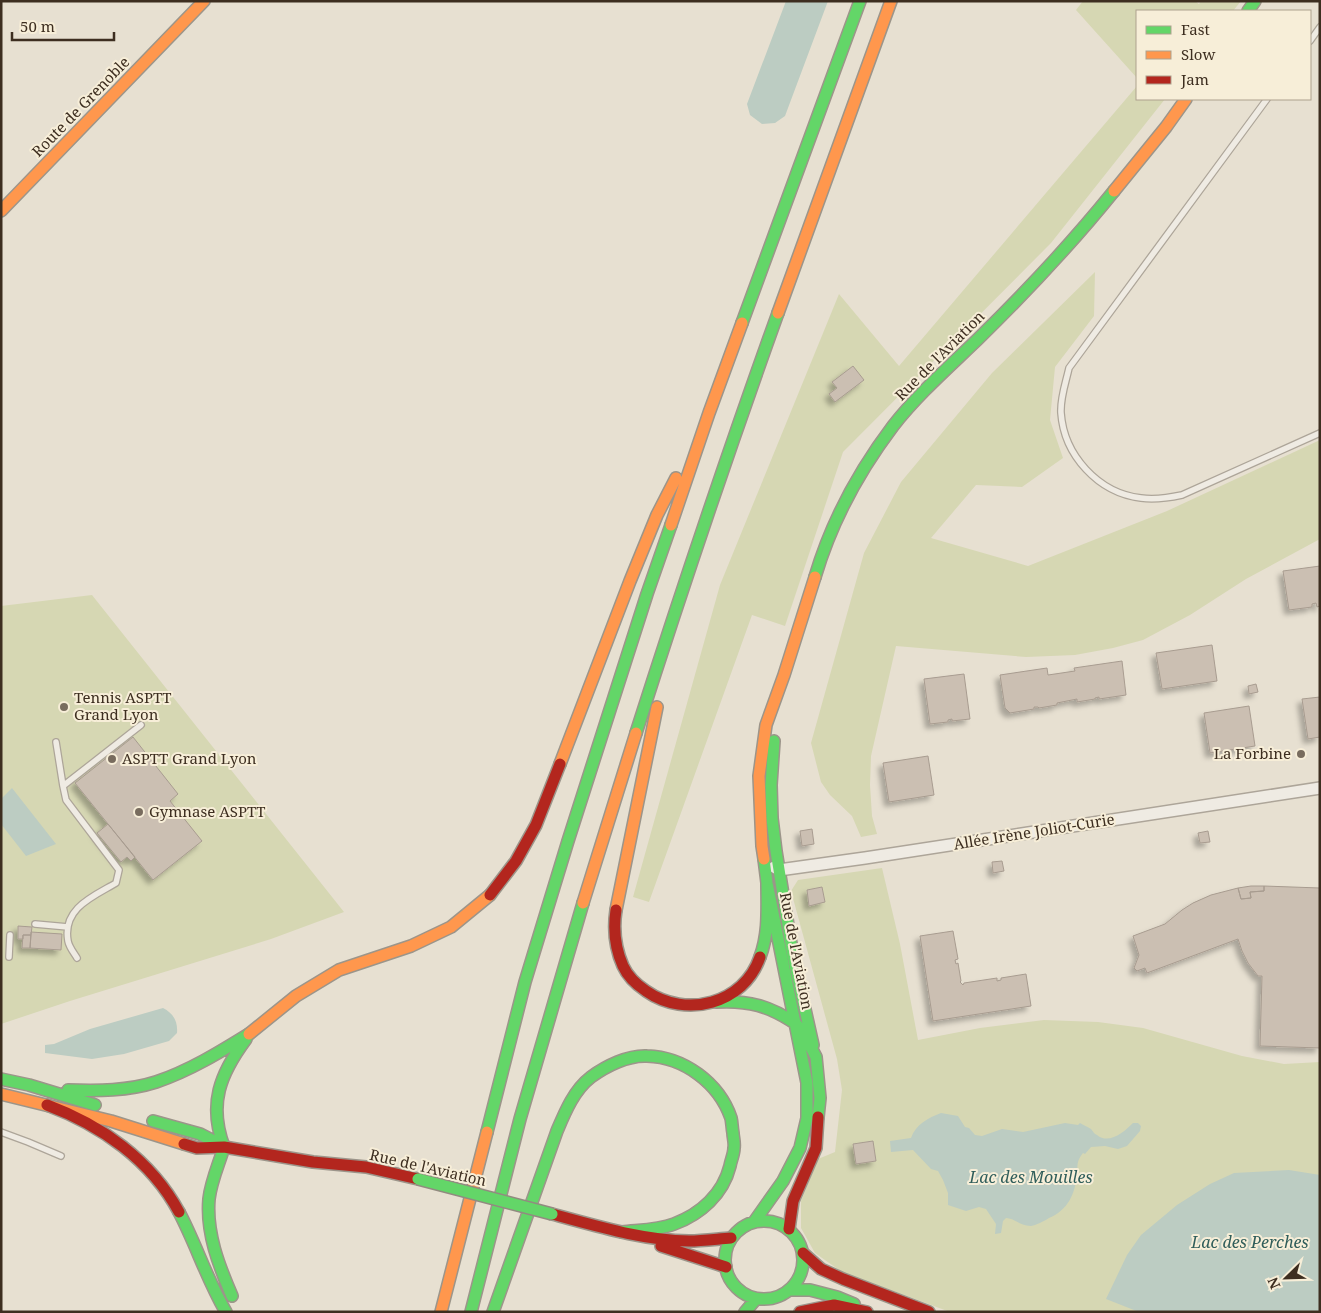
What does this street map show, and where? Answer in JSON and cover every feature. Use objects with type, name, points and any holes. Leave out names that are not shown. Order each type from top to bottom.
[{"type":"main road","name":"Route de Grenoble","points":[[1,211],[204,1]]},
{"type":"main road","points":[[441,1312],[525,982],[568,841],[644,604],[709,413],[860,1]]},
{"type":"main road","points":[[471,1312],[520,1119],[555,997],[597,854],[678,601],[736,430],[892,1]]},
{"type":"main road","name":"Rue de l'Aviation","points":[[754,1222],[788,1173],[800,1148],[807,1118],[807,1083],[767,882],[762,846],[759,776],[766,725],[832,528],[847,497],[894,426],[923,392],[1012,306],[1071,242],[1126,177],[1185,100]]},
{"type":"main road","points":[[29,1085],[87,1091],[120,1089],[138,1086],[179,1073],[202,1062],[249,1034],[296,996],[339,970],[411,946],[451,927],[488,896],[516,861],[536,824],[657,515],[709,413]]},
{"type":"main road","points":[[678,601],[624,867],[615,922],[618,955],[634,982],[661,1001],[678,1005],[700,1005],[735,1001],[764,1005],[780,1013],[796,1024],[804,1034],[816,1057]]},
{"type":"main road","name":"Rue de l'Aviation","points":[[784,675],[774,742],[771,785],[772,818],[793,956],[816,1057],[820,1098],[816,1148],[792,1201],[789,1229]]},
{"type":"main road","points":[[716,1002],[739,987],[758,964],[765,938],[767,882]]},
{"type":"main road","points":[[231,1309],[224,1277],[214,1247],[209,1221],[209,1199],[224,1147],[216,1116],[218,1094],[228,1066],[249,1034]]},
{"type":"main road","points":[[493,1312],[556,1131],[576,1093],[589,1078],[611,1064],[649,1056],[678,1061],[710,1083],[723,1099],[732,1120],[734,1131],[732,1162],[723,1185],[716,1195],[698,1212],[674,1224],[622,1232]]},
{"type":"main road","points":[[1,1079],[29,1085],[106,1108]]},
{"type":"main road","name":"Rue de l'Aviation","points":[[1,1094],[111,1121],[197,1148],[224,1147],[313,1162],[375,1169],[647,1237],[686,1241],[731,1238]]},
{"type":"main road","points":[[46,1106],[71,1114],[102,1132],[127,1150],[156,1178],[180,1214],[212,1286],[231,1309]]},
{"type":"main road","name":"Rue de l'Aviation","points":[[143,1118],[200,1134],[224,1147]]},
{"type":"main road","points":[[754,1222],[778,1223],[789,1229],[800,1244],[804,1263],[802,1273],[790,1290],[780,1297],[768,1300],[756,1299],[736,1288],[729,1278],[725,1257],[731,1238],[745,1226],[754,1222]]},
{"type":"main road","name":"Rue de l'Aviation","points":[[622,1232],[726,1267]]},
{"type":"main road","points":[[803,1252],[822,1269],[929,1312]]},
{"type":"main road","points":[[790,1290],[819,1292],[837,1297],[872,1312]]},
{"type":"main road","points":[[744,1312],[756,1299]]},
{"type":"main road","points":[[800,1312],[834,1305],[867,1312]]},
{"type":"street","name":"Allée Irène Joliot-Curie","points":[[779,870],[1320,788]]},
{"type":"street","points":[[762,846],[770,864],[779,870]]},
{"type":"lane","points":[[1311,40],[1320,27]]},
{"type":"lane","points":[[1266,100],[1069,368],[1062,396],[1061,413],[1067,439],[1079,462],[1091,476],[1123,495],[1140,498],[1161,499],[1182,495],[1320,432]]},
{"type":"lane","points":[[63,786],[141,725]]},
{"type":"lane","points":[[56,742],[66,800],[119,870],[116,883],[81,903],[70,920],[68,941],[77,958]]},
{"type":"lane","points":[[35,924],[68,927]]},
{"type":"lane","points":[[8,957],[10,935]]},
{"type":"lane","points":[[1,1132],[60,1156]]},
{"type":"green space","points":[[1083,1],[1195,1],[1199,4],[1201,1],[1241,1],[1234,10],[1136,10],[1136,77],[1076,10]]},
{"type":"green space","points":[[1136,87],[1136,100],[1164,100],[1051,243],[843,452],[785,626],[752,615],[649,902],[633,897],[720,585],[839,294],[899,366]]},
{"type":"green space","points":[[1095,272],[1094,316],[1055,367],[1050,420],[1063,458],[1022,487],[976,485],[931,538],[1028,566],[1167,511],[1320,440],[1320,539],[1246,579],[1190,615],[1143,640],[1113,648],[1075,655],[1026,657],[896,646],[871,756],[872,816],[877,834],[861,837],[852,816],[830,795],[821,782],[811,743],[864,553],[901,482],[992,373]]},
{"type":"green space","name":"ASPTT Grand Lyon","points":[[92,595],[344,912],[271,939],[1,1024],[1,606]]},
{"type":"green space","points":[[882,868],[900,944],[918,1040],[980,1028],[1044,1020],[1098,1022],[1143,1028],[1242,1056],[1284,1064],[1320,1062],[1320,1312],[950,1312],[842,1272],[815,1253],[801,1228],[801,1201],[818,1159],[835,1152],[842,1090],[837,1059],[791,891],[798,880]]},
{"type":"water","points":[[786,1],[828,1],[785,116],[775,123],[762,124],[750,115],[747,104]]},
{"type":"water","points":[[12,788],[56,844],[26,856],[1,824],[1,799]]},
{"type":"water","points":[[163,1008],[170,1012],[177,1025],[177,1033],[169,1041],[124,1054],[92,1059],[45,1053],[45,1045],[54,1044],[90,1029]]},
{"type":"water","name":"Lac des Mouilles","points":[[941,1113],[958,1116],[965,1127],[969,1128],[975,1135],[982,1136],[1002,1129],[1023,1132],[1065,1123],[1078,1125],[1080,1123],[1091,1129],[1096,1135],[1106,1139],[1116,1136],[1133,1123],[1138,1123],[1141,1126],[1140,1131],[1127,1146],[1118,1149],[1105,1146],[1091,1147],[1085,1154],[1083,1153],[1078,1161],[1076,1182],[1072,1195],[1066,1206],[1056,1215],[1031,1226],[1006,1218],[1003,1221],[1001,1233],[995,1234],[996,1224],[986,1209],[979,1207],[966,1211],[948,1205],[948,1193],[938,1171],[931,1169],[913,1150],[891,1152],[890,1141],[911,1138],[923,1122]]},
{"type":"water","name":"Lac des Perches","points":[[1289,1170],[1320,1175],[1320,1312],[1139,1312],[1106,1299],[1127,1255],[1141,1235],[1177,1205],[1210,1184],[1234,1173]]},
{"type":"building","points":[[853,366],[864,380],[835,402],[829,394],[837,388],[832,382]]},
{"type":"building","points":[[1320,566],[1320,606],[1317,607],[1316,603],[1312,604],[1312,607],[1289,610],[1283,571]]},
{"type":"building","points":[[1212,645],[1217,681],[1162,689],[1156,653]]},
{"type":"building","points":[[1122,661],[1126,695],[1099,699],[1099,697],[1077,702],[1077,699],[1057,703],[1057,705],[1034,707],[1034,709],[1010,713],[1005,708],[1000,675],[1047,668],[1048,675],[1075,671],[1074,668]]},
{"type":"building","points":[[964,674],[970,719],[952,721],[952,719],[948,720],[948,722],[930,724],[924,679]]},
{"type":"building","points":[[1256,684],[1258,692],[1249,694],[1248,686]]},
{"type":"building","points":[[1320,697],[1320,737],[1308,739],[1302,699]]},
{"type":"building","points":[[1249,706],[1255,746],[1210,753],[1204,713]]},
{"type":"building","name":"Gymnase ASPTT","points":[[133,737],[178,794],[170,801],[202,841],[153,880],[75,783]]},
{"type":"building","points":[[928,756],[934,795],[889,802],[883,763]]},
{"type":"building","name":"Gymnase ASPTT","points":[[108,824],[135,857],[131,861],[127,857],[121,862],[97,833]]},
{"type":"building","points":[[812,829],[814,844],[802,846],[800,831]]},
{"type":"building","points":[[1208,831],[1210,842],[1200,843],[1198,833]]},
{"type":"building","points":[[1002,861],[1004,871],[993,873],[992,862]]},
{"type":"building","points":[[1264,886],[1264,891],[1250,892],[1251,898],[1241,899],[1238,888]]},
{"type":"building","points":[[1264,886],[1320,888],[1320,1048],[1260,1046],[1262,976],[1258,976],[1248,963],[1238,939],[1147,973],[1145,968],[1137,971],[1134,968],[1139,955],[1133,936],[1165,924],[1193,903],[1211,895],[1238,888],[1241,899],[1251,898],[1250,892],[1264,891]]},
{"type":"building","points":[[822,887],[825,902],[809,906],[807,890]]},
{"type":"building","points":[[18,926],[32,927],[31,935],[23,935],[23,939],[18,939]]},
{"type":"building","points":[[953,931],[958,959],[955,960],[956,964],[958,963],[960,982],[963,985],[964,983],[997,978],[997,981],[1001,980],[1001,978],[1026,974],[1031,1006],[933,1021],[920,936]]},
{"type":"building","points":[[31,932],[62,934],[61,950],[30,948]]},
{"type":"building","points":[[23,935],[31,935],[30,948],[22,948]]},
{"type":"building","points":[[873,1141],[876,1161],[856,1164],[853,1144]]},
{"type":"traffic: fast","points":[[742,323],[860,1]]},
{"type":"traffic: fast","points":[[1249,10],[1255,1]]},
{"type":"traffic: fast","points":[[815,577],[829,537],[847,498],[893,426],[923,392],[1031,285],[1114,191]]},
{"type":"traffic: fast","points":[[636,733],[705,522],[778,313]]},
{"type":"traffic: fast","points":[[487,1132],[525,982],[568,841],[671,525]]},
{"type":"traffic: fast","points":[[774,741],[771,785],[776,851],[793,956],[813,1045]]},
{"type":"traffic: fast","points":[[754,1222],[783,1181],[800,1148],[807,1118],[807,1083],[767,883],[764,859]]},
{"type":"traffic: fast","points":[[760,957],[766,930],[767,883]]},
{"type":"traffic: fast","points":[[471,1312],[520,1119],[583,903]]},
{"type":"traffic: fast","points":[[716,1002],[749,1003],[777,1013],[796,1024]]},
{"type":"traffic: fast","points":[[796,1024],[804,1034],[816,1057],[820,1098],[818,1117]]},
{"type":"traffic: fast","points":[[68,1090],[124,1089],[156,1082],[192,1067],[249,1034]]},
{"type":"traffic: fast","points":[[224,1147],[217,1117],[219,1090],[229,1065],[246,1039]]},
{"type":"traffic: fast","points":[[493,1312],[557,1131],[567,1109],[580,1088],[603,1069],[632,1057],[647,1056],[674,1061],[687,1067],[709,1083],[725,1105],[731,1118],[734,1152],[727,1176],[709,1202],[702,1209],[684,1220],[649,1230],[622,1232]]},
{"type":"traffic: fast","points":[[1,1079],[29,1085],[95,1105]]},
{"type":"traffic: fast","points":[[153,1121],[200,1134],[223,1146]]},
{"type":"traffic: fast","points":[[224,1147],[211,1186],[209,1212],[214,1249],[232,1296]]},
{"type":"traffic: fast","points":[[418,1179],[552,1214]]},
{"type":"traffic: fast","points":[[179,1212],[226,1312]]},
{"type":"traffic: fast","points":[[756,1221],[772,1221],[786,1227],[797,1238],[803,1252],[803,1260],[803,1268],[797,1282],[786,1293],[772,1299],[756,1299],[742,1293],[731,1282],[725,1268],[725,1252],[731,1238],[742,1227],[756,1221]]},
{"type":"traffic: fast","points":[[790,1290],[810,1290],[837,1297],[854,1304]]},
{"type":"traffic: fast","points":[[745,1312],[756,1299]]},
{"type":"traffic: slow","points":[[1,211],[204,1]]},
{"type":"traffic: slow","points":[[778,313],[891,1]]},
{"type":"traffic: slow","points":[[1114,191],[1185,100]]},
{"type":"traffic: slow","points":[[671,525],[742,323]]},
{"type":"traffic: slow","points":[[560,764],[630,581],[657,515],[676,478]]},
{"type":"traffic: slow","points":[[764,859],[759,776],[766,725],[815,577]]},
{"type":"traffic: slow","points":[[616,910],[657,707]]},
{"type":"traffic: slow","points":[[583,903],[636,733]]},
{"type":"traffic: slow","points":[[249,1034],[296,996],[339,970],[411,946],[451,927],[490,895]]},
{"type":"traffic: slow","points":[[1,1094],[111,1121],[184,1144]]},
{"type":"traffic: slow","points":[[441,1312],[487,1132]]},
{"type":"traffic: jam","points":[[490,895],[516,861],[536,825],[560,764]]},
{"type":"traffic: jam","points":[[616,910],[615,939],[627,974],[646,991],[662,1000],[678,1004],[695,1005],[712,1002],[727,996],[741,986],[752,973],[760,957]]},
{"type":"traffic: jam","points":[[47,1105],[86,1123],[123,1146],[154,1176],[168,1193],[179,1212]]},
{"type":"traffic: jam","points":[[789,1229],[793,1201],[816,1148],[818,1117]]},
{"type":"traffic: jam","points":[[184,1144],[197,1148],[224,1147],[313,1162],[366,1167],[418,1179]]},
{"type":"traffic: jam","points":[[552,1214],[620,1232],[654,1238],[689,1241],[731,1238]]},
{"type":"traffic: jam","points":[[661,1246],[726,1267]]},
{"type":"traffic: jam","points":[[803,1253],[821,1269],[929,1312]]},
{"type":"traffic: jam","points":[[800,1312],[834,1305],[867,1312]]},
{"type":"place","name":"Tennis ASPTT Grand Lyon","points":[[64,707]]},
{"type":"place","name":"La Forbine","points":[[1301,754]]},
{"type":"place","name":"ASPTT Grand Lyon","points":[[112,759]]},
{"type":"place","name":"Gymnase ASPTT","points":[[139,812]]}]
